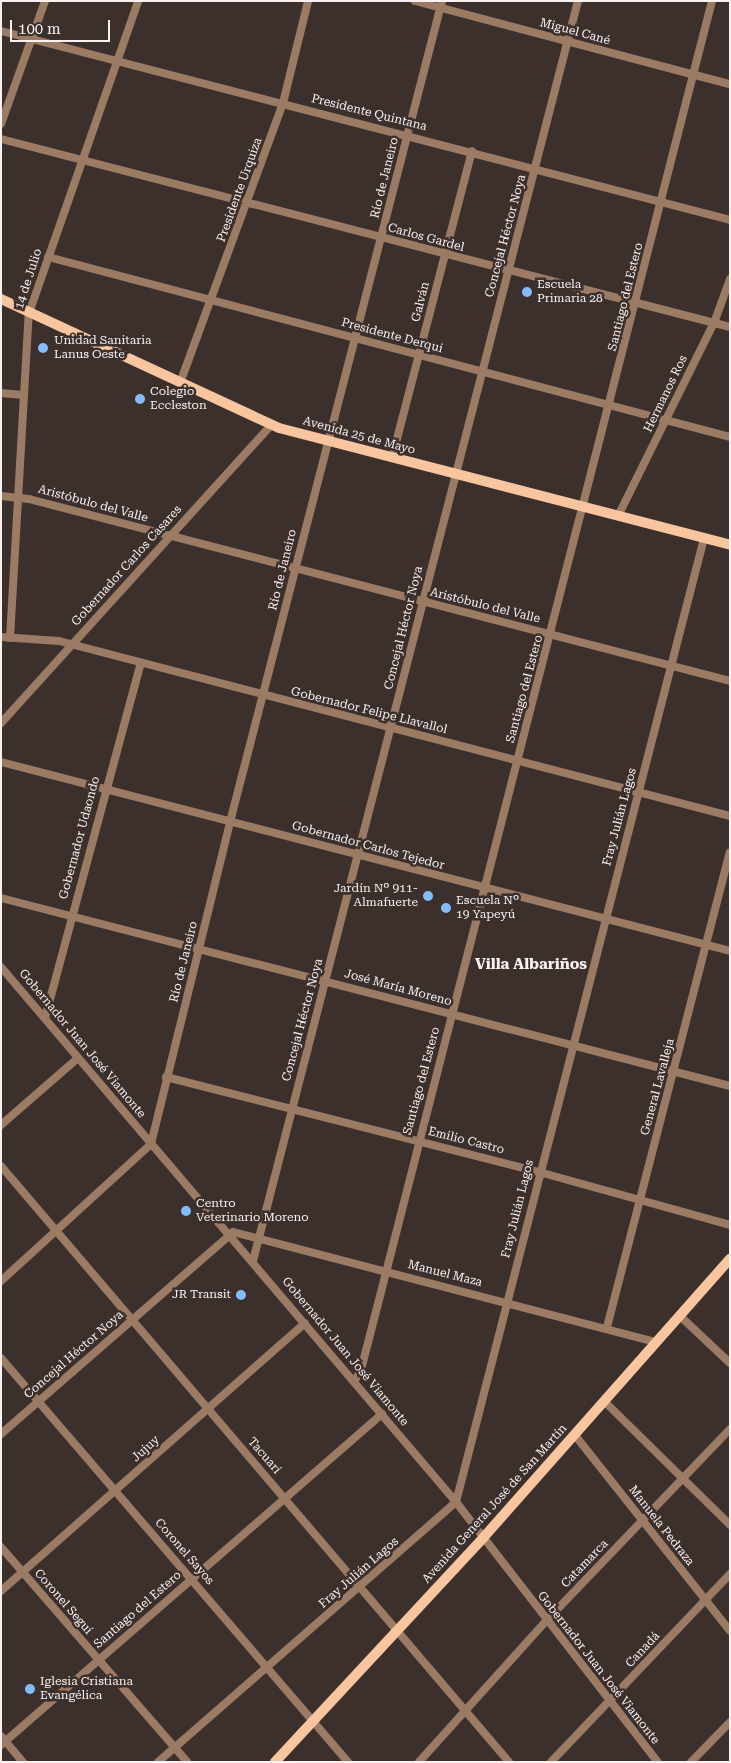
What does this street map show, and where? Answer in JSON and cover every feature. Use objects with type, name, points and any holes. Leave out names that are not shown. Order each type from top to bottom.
[{"type":"main road","name":"Avenida 25 de Mayo","points":[[1,299],[271,425],[454,475],[730,544]]},
{"type":"main road","name":"Avenida General José de San Martín","points":[[274,1762],[484,1538],[730,1259]]},
{"type":"street","points":[[1,124],[46,1]]},
{"type":"street","name":"14 de Julio","points":[[10,638],[29,313],[138,1]]},
{"type":"street","name":"Presidente Urquiza","points":[[180,383],[213,300],[283,103],[308,1]]},
{"type":"street","name":"Miguel Cané","points":[[415,1],[441,4],[568,42],[730,84]]},
{"type":"street","name":"Concejal Héctor Noya","points":[[253,1261],[454,475],[536,169],[578,1]]},
{"type":"street","name":"Santiago del Estero","points":[[355,1380],[361,1370],[418,1141],[552,634],[712,1]]},
{"type":"street","name":"Río de Janeiro","points":[[151,1144],[166,1077],[262,696],[441,4]]},
{"type":"street","name":"Presidente Quintana","points":[[1,30],[472,151],[730,220]]},
{"type":"street","name":"Carlos Gardel","points":[[1,138],[508,271],[730,327]]},
{"type":"street","name":"Galván","points":[[392,458],[472,151]]},
{"type":"street","name":"Presidente Derqui","points":[[48,257],[730,437]]},
{"type":"street","name":"Hermanos Ros","points":[[618,516],[714,323],[730,279]]},
{"type":"street","points":[[1,393],[23,395]]},
{"type":"street","name":"Gobernador Carlos Casares","points":[[1,723],[271,425]]},
{"type":"street","name":"Aristóbulo del Valle","points":[[1,496],[17,497],[730,681]]},
{"type":"street","name":"Fray Julián Lagos","points":[[158,1762],[456,1502],[539,1172],[704,538]]},
{"type":"street","name":"Gobernador Felipe Llavallol","points":[[1,637],[53,640],[140,665],[518,760],[730,816]]},
{"type":"street","name":"Gobernador Udaondo","points":[[45,1018],[104,789],[140,665]]},
{"type":"street","name":"Gobernador Carlos Tejedor","points":[[1,762],[730,951]]},
{"type":"street","name":"General Lavalleja","points":[[607,1328],[730,853]]},
{"type":"street","name":"José María Moreno","points":[[1,898],[326,980],[730,1086]]},
{"type":"street","name":"Gobernador Juan José Viamonte","points":[[2,968],[355,1380],[456,1502],[546,1621],[658,1762]]},
{"type":"street","points":[[1,1126],[78,1058]]},
{"type":"street","name":"Emilio Castro","points":[[166,1077],[539,1172],[730,1225]]},
{"type":"street","points":[[1,1281],[151,1144]]},
{"type":"street","name":"Tacuarí","points":[[1,1166],[467,1710],[509,1762]]},
{"type":"street","name":"Manuel Maza","points":[[229,1234],[240,1232],[656,1342]]},
{"type":"street","name":"Concejal Héctor Noya","points":[[1,1434],[229,1234]]},
{"type":"street","points":[[679,1316],[730,1363]]},
{"type":"street","name":"Jujuy","points":[[1,1590],[116,1491],[305,1323]]},
{"type":"street","name":"Coronel Sayos","points":[[1,1358],[192,1578],[348,1762]]},
{"type":"street","points":[[604,1400],[730,1525]]},
{"type":"street","name":"Santiago del Estero","points":[[3,1741],[382,1414]]},
{"type":"street","name":"Catamarca","points":[[419,1762],[546,1621],[730,1429]]},
{"type":"street","name":"Manuela Pedraza","points":[[574,1434],[730,1631]]},
{"type":"street","name":"Coronel Seguí","points":[[1,1547],[187,1762]]},
{"type":"street","name":"Canadá","points":[[551,1762],[730,1574]]},
{"type":"street","points":[[691,1762],[730,1722]]},
{"type":"street","points":[[3,1741],[24,1762]]},
{"type":"place","name":"Escuela Primaria 28","points":[[527,292]]},
{"type":"place","name":"Unidad Sanitaria Lanus Oeste","points":[[43,348]]},
{"type":"place","name":"Colegio Eccleston","points":[[140,399]]},
{"type":"place","name":"Jardín Nº 911- Almafuerte","points":[[428,896]]},
{"type":"place","name":"Escuela Nº 19 Yapeyú","points":[[446,908]]},
{"type":"place","name":"Centro Veterinario Moreno","points":[[186,1211]]},
{"type":"place","name":"JR Transit","points":[[241,1295]]},
{"type":"place","name":"Iglesia Cristiana Evangélica","points":[[30,1689]]},
{"type":"district","name":"Villa Albariños","points":[[531,965]]}]
